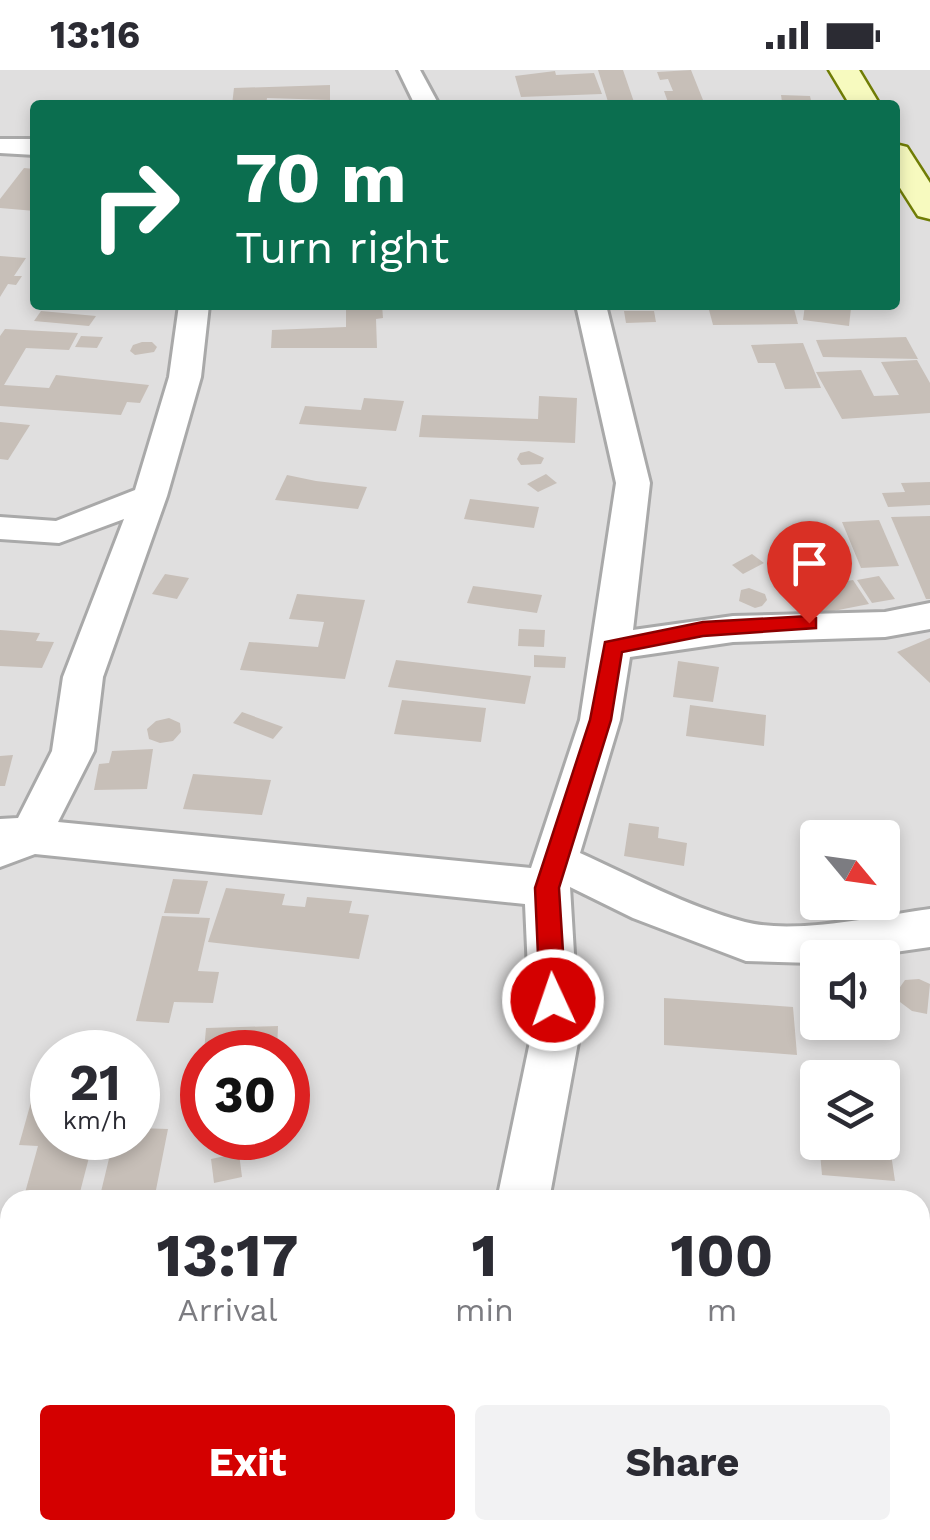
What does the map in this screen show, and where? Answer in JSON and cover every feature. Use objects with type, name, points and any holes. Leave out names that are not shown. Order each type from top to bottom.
[{"type":"street","points":[[409,70],[424,100]]},
{"type":"street","points":[[844,70],[862,100]]},
{"type":"street","points":[[0,146],[30,147]]},
{"type":"street","points":[[900,162],[928,204]]},
{"type":"street","points":[[10,840],[73,750],[83,677],[150,496],[185,377],[193,310]]},
{"type":"street","points":[[525,1190],[555,1038],[550,874],[600,720],[632,483],[592,310]]},
{"type":"street","points":[[0,528],[59,532],[150,496]]},
{"type":"street","points":[[59,532],[118,576]]},
{"type":"street","points":[[612,647],[703,629],[809,623],[908,625],[930,616]]},
{"type":"street","points":[[10,840],[550,874],[649,905],[746,942],[812,944],[930,928]]},
{"type":"shaded area","points":[[0,70],[930,70],[930,1190],[0,1190]]},
{"type":"building","points":[[598,70],[623,70],[633,100],[607,100]]},
{"type":"building","points":[[691,70],[703,100],[667,100],[664,91],[673,91],[668,79],[660,80],[657,72]]},
{"type":"building","points":[[555,71],[556,75],[594,73],[602,94],[521,97],[515,76]]},
{"type":"building","points":[[330,85],[330,100],[233,100],[234,88]]},
{"type":"building","points":[[781,95],[810,96],[811,100],[782,100]]},
{"type":"building","points":[[24,168],[30,169],[30,211],[0,208],[0,199]]},
{"type":"building","points":[[0,256],[26,258],[14,276],[22,276],[16,285],[8,284],[0,297]]},
{"type":"building","points":[[346,310],[382,310],[383,318],[376,319],[377,348],[271,348],[272,330],[346,327]]},
{"type":"building","points":[[709,310],[794,310],[798,324],[713,325]]},
{"type":"building","points":[[804,310],[851,310],[849,326],[803,320]]},
{"type":"building","points":[[41,311],[96,316],[89,326],[34,321]]},
{"type":"building","points":[[624,311],[654,311],[656,322],[626,323]]},
{"type":"building","points":[[5,329],[78,333],[69,350],[26,348],[4,385],[49,388],[56,375],[149,385],[140,403],[127,402],[121,415],[0,406],[0,336]]},
{"type":"building","points":[[81,336],[103,337],[97,348],[75,347]]},
{"type":"building","points":[[906,337],[918,359],[823,357],[816,340]]},
{"type":"building","points":[[142,342],[152,342],[157,347],[154,352],[135,355],[130,351]]},
{"type":"building","points":[[803,343],[821,388],[785,389],[775,363],[758,363],[751,345]]},
{"type":"building","points":[[917,360],[930,383],[930,413],[842,419],[816,372],[861,370],[874,396],[899,395],[881,362]]},
{"type":"building","points":[[539,396],[577,398],[575,443],[419,437],[422,415],[538,419]]},
{"type":"building","points":[[364,398],[404,401],[396,431],[299,424],[305,406],[361,410]]},
{"type":"building","points":[[0,422],[30,425],[8,460],[0,459]]},
{"type":"building","points":[[529,451],[544,458],[541,464],[521,465],[517,459],[520,453]]},
{"type":"building","points":[[546,474],[557,483],[538,492],[527,484]]},
{"type":"building","points":[[287,475],[367,487],[358,509],[275,500]]},
{"type":"building","points":[[930,482],[930,505],[888,507],[882,493],[905,492],[901,483]]},
{"type":"building","points":[[470,499],[539,507],[534,528],[464,519]]},
{"type":"building","points":[[930,516],[930,599],[926,599],[891,517]]},
{"type":"building","points":[[879,520],[899,566],[861,568],[842,522]]},
{"type":"building","points":[[778,545],[787,554],[778,563],[769,554]]},
{"type":"building","points":[[752,554],[764,563],[743,574],[732,565]]},
{"type":"building","points":[[797,568],[807,578],[797,588],[787,578]]},
{"type":"building","points":[[165,574],[189,578],[177,599],[152,594]]},
{"type":"building","points":[[879,576],[895,599],[872,603],[857,580]]},
{"type":"building","points":[[853,580],[869,604],[823,613],[808,588]]},
{"type":"building","points":[[473,586],[542,595],[537,613],[467,603]]},
{"type":"building","points":[[749,588],[765,594],[767,600],[762,606],[755,608],[739,601],[741,590]]},
{"type":"building","points":[[297,594],[365,600],[345,679],[240,670],[249,642],[318,647],[324,622],[289,619]]},
{"type":"building","points":[[519,629],[545,630],[544,647],[518,646]]},
{"type":"building","points":[[0,630],[40,633],[36,641],[54,642],[42,668],[0,666]]},
{"type":"building","points":[[930,638],[930,683],[897,652]]},
{"type":"building","points":[[534,655],[566,657],[565,668],[534,667]]},
{"type":"building","points":[[396,660],[531,676],[525,704],[388,687]]},
{"type":"building","points":[[678,661],[719,667],[713,702],[673,697]]},
{"type":"building","points":[[402,700],[486,708],[481,742],[394,734]]},
{"type":"building","points":[[690,705],[766,715],[764,746],[686,736]]},
{"type":"building","points":[[242,712],[283,727],[273,739],[233,723]]},
{"type":"building","points":[[169,718],[180,723],[181,732],[173,741],[160,743],[149,739],[147,729],[156,721]]},
{"type":"building","points":[[153,749],[147,789],[94,790],[99,764],[109,763],[112,751]]},
{"type":"building","points":[[13,755],[5,786],[0,786],[0,756]]},
{"type":"building","points":[[193,774],[271,780],[262,815],[183,809]]},
{"type":"building","points":[[629,823],[659,827],[658,838],[687,843],[684,866],[624,856]]},
{"type":"building","points":[[173,879],[208,881],[199,914],[164,913]]},
{"type":"building","points":[[226,888],[285,894],[282,905],[305,907],[307,897],[352,901],[349,913],[369,915],[359,959],[208,942]]},
{"type":"building","points":[[162,916],[210,918],[198,971],[219,972],[213,1003],[174,1002],[169,1023],[136,1021]]},
{"type":"building","points":[[919,979],[930,984],[927,1014],[912,1011],[900,1002],[900,987],[905,980]]},
{"type":"building","points":[[664,998],[793,1007],[797,1055],[664,1045]]},
{"type":"building","points":[[278,1026],[278,1030],[206,1028]]},
{"type":"building","points":[[30,1106],[30,1146],[19,1145]]},
{"type":"building","points":[[160,1129],[168,1129],[156,1190],[101,1190],[109,1160],[160,1160]]},
{"type":"building","points":[[34,1160],[88,1160],[81,1190],[26,1190]]},
{"type":"building","points":[[211,1160],[240,1160],[242,1177],[214,1183]]},
{"type":"building","points":[[821,1160],[892,1160],[895,1181],[822,1175]]},
{"type":"route","points":[[553,1000],[547,888],[600,720],[612,647],[703,629],[809,623]]}]
